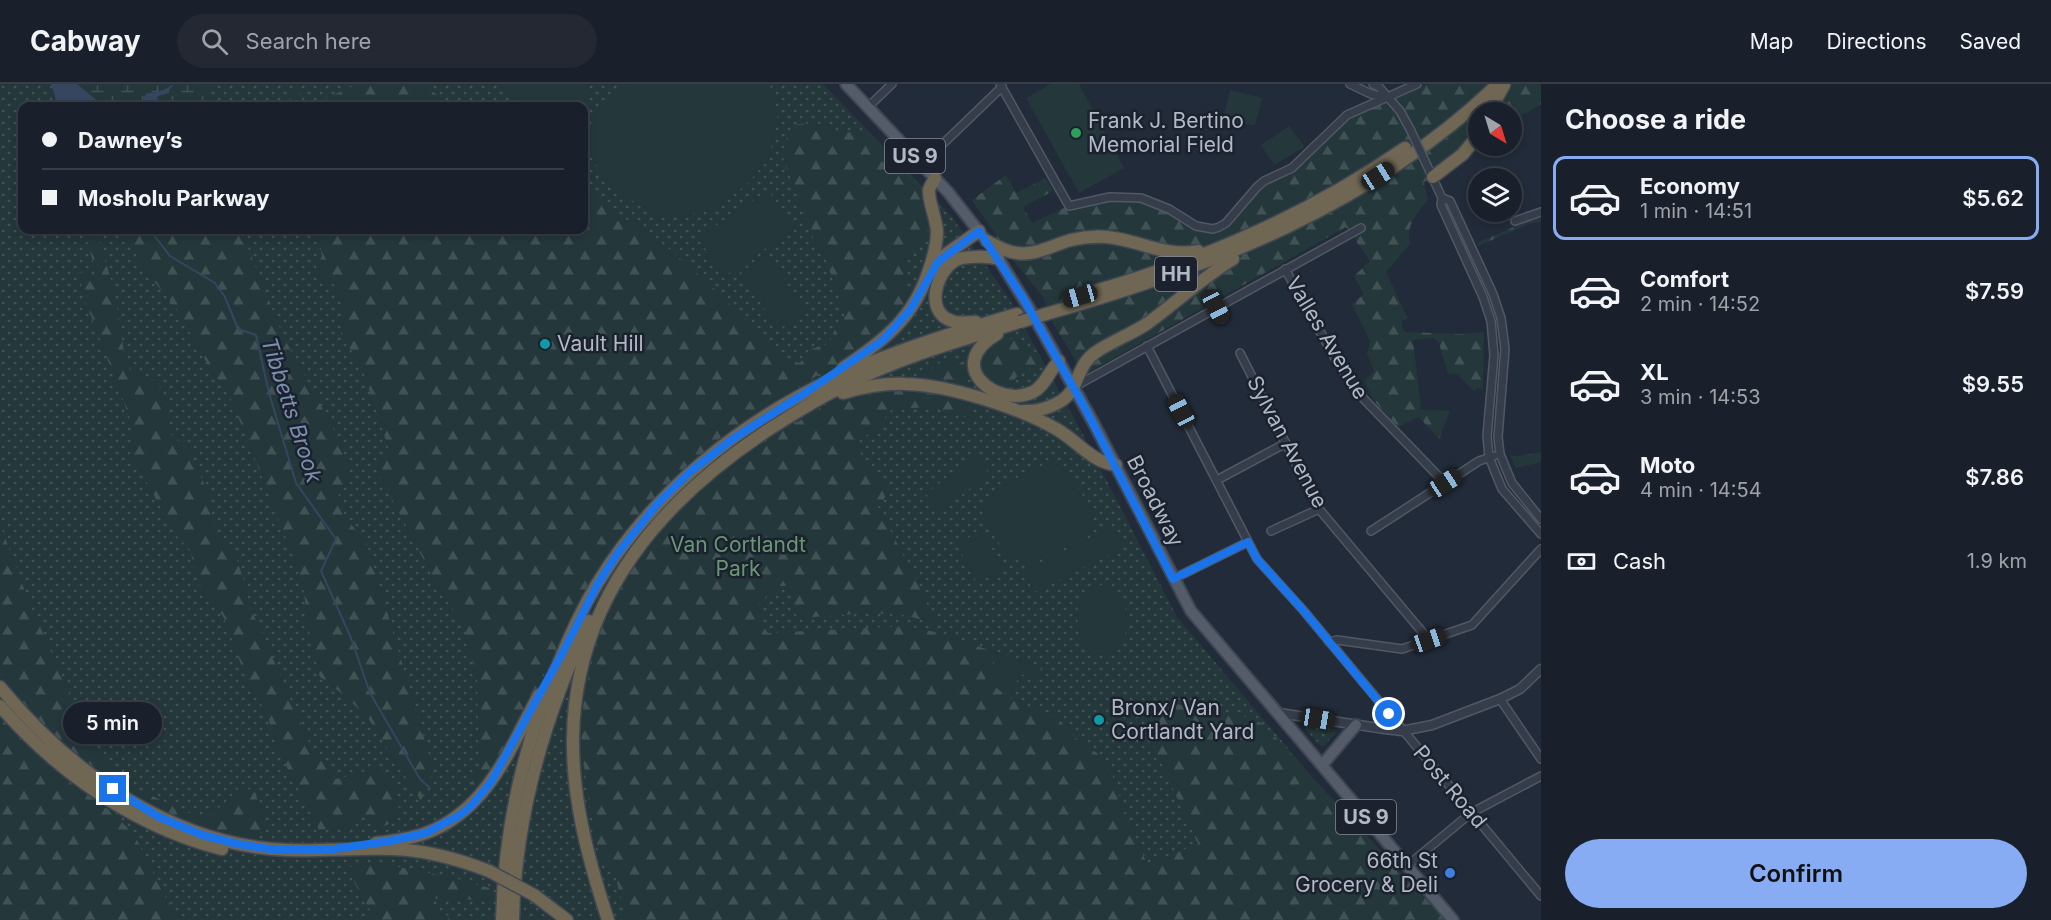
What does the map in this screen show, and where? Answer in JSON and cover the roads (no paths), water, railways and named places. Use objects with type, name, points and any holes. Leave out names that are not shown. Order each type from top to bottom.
[{"type":"highway","name":"HH","points":[[502,920],[508,841],[522,772],[541,707],[563,652],[581,613],[603,575],[633,532],[658,503],[691,471],[774,411],[1019,318],[1232,244],[1308,208],[1384,162],[1453,113],[1486,84]]},
{"type":"highway","name":"HH","points":[[1044,310],[1165,278],[1271,236],[1325,209],[1391,168],[1450,125],[1498,84]]},
{"type":"highway","points":[[1494,102],[1504,84]]},
{"type":"highway","points":[[1432,177],[1443,171],[1468,148]]},
{"type":"highway","points":[[924,285],[937,240],[936,219],[929,191],[935,178]]},
{"type":"highway","points":[[806,399],[887,336],[907,314],[940,260],[983,236],[1009,251],[1024,254],[1090,237],[1116,239],[1160,251],[1179,253],[1232,244]]},
{"type":"highway","points":[[1012,410],[1042,409],[1065,398],[1083,365],[1094,353],[1145,325],[1216,270],[1271,236]]},
{"type":"highway","points":[[998,259],[966,257],[954,261],[942,275],[935,300],[940,313],[952,321],[967,323],[1001,319]]},
{"type":"highway","name":"HH","points":[[608,920],[576,793],[573,721],[577,689],[587,646],[604,603],[622,570],[651,531],[698,482],[806,399],[870,363],[1001,319],[1019,318]]},
{"type":"highway","points":[[1019,318],[978,349],[973,363],[974,371],[980,381],[1001,393],[1025,395],[1042,386],[1049,372],[1059,361]]},
{"type":"highway","points":[[806,399],[885,384],[906,384],[966,395],[1012,410],[1055,428],[1102,463],[1116,465]]},
{"type":"highway","points":[[513,920],[522,824],[544,735],[564,675],[587,624],[603,592],[622,570]]},
{"type":"highway","points":[[334,849],[426,833],[448,823],[471,806],[491,782],[563,652]]},
{"type":"highway","points":[[0,687],[27,718],[76,762],[113,789],[159,817],[202,835],[276,850],[392,849],[420,851],[459,860],[534,897],[567,920]]},
{"type":"highway","points":[[0,706],[38,744],[82,782],[138,817],[188,839],[229,851],[270,857],[309,859],[387,855],[414,857],[489,874]]},
{"type":"highway","points":[[534,897],[560,920]]},
{"type":"main road","name":"Broadway","points":[[846,84],[935,178],[983,236],[1059,361],[1116,465],[1173,579],[1195,616],[1323,764],[1453,920]]},
{"type":"main road","points":[[1323,764],[1356,725]]},
{"type":"street","points":[[868,107],[892,84]]},
{"type":"street","points":[[1350,84],[1371,94],[1388,98]]},
{"type":"street","points":[[1373,84],[1379,87],[1400,111],[1411,131],[1442,198],[1441,205],[1487,308],[1494,348],[1487,436],[1489,457],[1502,489],[1541,534]]},
{"type":"street","points":[[922,164],[1001,85],[1069,206],[1110,196],[1141,198],[1169,209],[1196,226],[1213,229],[1226,223],[1264,181],[1292,168],[1347,115],[1417,84]]},
{"type":"street","points":[[1442,198],[1450,201],[1497,305],[1505,349],[1498,437],[1500,454],[1512,483],[1541,519]]},
{"type":"street","points":[[1522,219],[1541,212]]},
{"type":"street","points":[[1073,387],[1360,228]]},
{"type":"street","points":[[1458,242],[1467,237]]},
{"type":"street","name":"Valles Avenue","points":[[1285,269],[1340,367],[1359,394],[1445,483]]},
{"type":"street","points":[[1216,307],[1222,320]]},
{"type":"street","name":"Post Road","points":[[1147,346],[1257,559],[1541,896]]},
{"type":"street","points":[[1494,348],[1505,349]]},
{"type":"street","name":"Sylvan Avenue","points":[[1240,352],[1319,508],[1429,640]]},
{"type":"street","points":[[1217,480],[1286,442]]},
{"type":"street","points":[[1371,531],[1445,483],[1489,457],[1500,454]]},
{"type":"street","points":[[1271,531],[1319,508]]},
{"type":"street","points":[[1173,579],[1248,542]]},
{"type":"street","points":[[1329,642],[1337,640],[1398,649],[1406,648],[1475,623],[1541,549]]},
{"type":"street","points":[[1279,713],[1402,731],[1432,725],[1500,699],[1520,689],[1541,669]]},
{"type":"street","points":[[1500,699],[1541,759]]},
{"type":"street","points":[[1407,866],[1471,813],[1541,776]]},
{"type":"water","points":[[51,84],[77,84],[99,102],[57,102]]},
{"type":"water","points":[[175,84],[169,93],[158,96],[157,102],[140,102],[147,93],[158,92]]},
{"type":"waterway","name":"Tibbetts Brook","points":[[153,234],[170,256],[215,283],[225,297],[238,329],[256,335],[269,393],[296,483],[336,539],[321,571],[351,638],[370,693],[420,779],[429,787]]},
{"type":"place","name":"Frank J. Bertino Memorial Field","points":[[1076,133]]},
{"type":"place","name":"Vault Hill","points":[[545,344]]},
{"type":"place","name":"Bronx/ Van Cortlandt Yard","points":[[1099,720]]},
{"type":"place","name":"66th St Grocery & Deli","points":[[1450,873]]},
{"type":"park label","name":"Van Cortlandt Park","points":[[738,557]]}]
